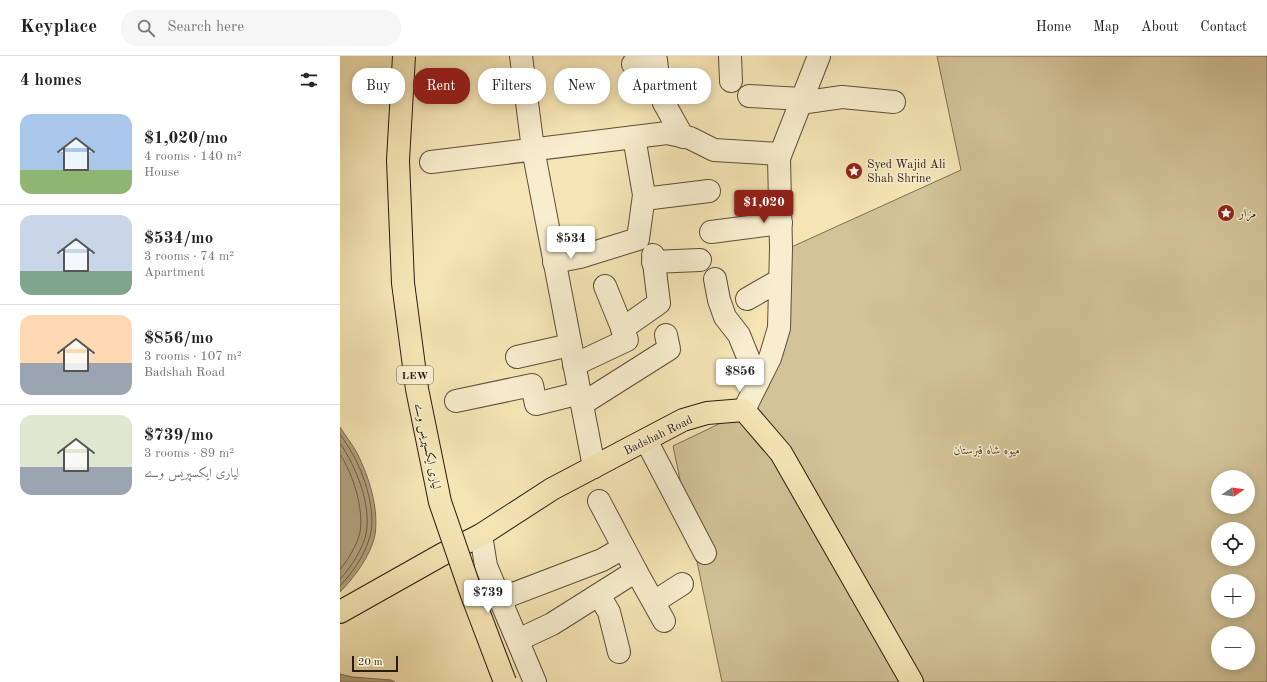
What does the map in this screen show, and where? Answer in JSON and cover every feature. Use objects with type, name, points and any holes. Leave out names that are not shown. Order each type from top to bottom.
[{"type":"main road","name":"لیاری ایکسپریس وے","points":[[404,56],[398,160],[403,283],[416,389],[440,502],[472,595],[505,682]]},
{"type":"main road","name":"Badshah Road","points":[[340,612],[442,554],[481,535],[552,489],[683,420],[707,412],[744,410]]},
{"type":"main road","points":[[744,410],[781,453],[912,682]]},
{"type":"street","points":[[521,56],[533,149],[594,467]]},
{"type":"street","points":[[730,56],[731,81]]},
{"type":"street","points":[[744,410],[770,358],[779,328],[780,223],[778,158],[819,56]]},
{"type":"street","points":[[633,64],[656,60],[659,84],[664,103],[683,137]]},
{"type":"street","points":[[749,96],[801,101],[842,97],[894,102]]},
{"type":"street","points":[[431,162],[667,133],[690,138],[714,150],[780,154]]},
{"type":"street","points":[[554,262],[580,257],[638,239],[644,195],[634,137]]},
{"type":"street","points":[[644,199],[709,191]]},
{"type":"street","points":[[711,232],[780,223]]},
{"type":"street","points":[[622,329],[659,303],[653,258],[700,260]]},
{"type":"street","points":[[715,279],[725,317],[739,335],[758,382]]},
{"type":"street","points":[[747,299],[780,280]]},
{"type":"street","points":[[517,357],[572,355],[627,340],[605,286]]},
{"type":"street","points":[[456,401],[532,385],[536,404],[581,399],[669,349],[666,335]]},
{"type":"street","points":[[646,440],[705,553]]},
{"type":"street","points":[[599,502],[659,612],[682,584]]},
{"type":"street","points":[[481,535],[486,566],[535,682]]},
{"type":"street","points":[[500,599],[602,560],[623,548]]},
{"type":"street","points":[[518,640],[552,624],[636,571]]},
{"type":"street","points":[[599,594],[609,612],[619,652]]},
{"type":"green space","name":"میوہ شاہ قبرستان","points":[[937,56],[1267,56],[1267,682],[722,682],[673,446],[727,420],[743,422],[757,394],[787,249],[961,170]]},
{"type":"water","points":[[340,427],[357,453],[369,482],[376,514],[376,525],[373,543],[366,558],[351,580],[340,592]]},
{"type":"water","points":[[340,674],[352,677],[391,680],[395,682],[340,682]]},
{"type":"place","name":"Syed Wajid Ali Shah Shrine","points":[[854,171]]},
{"type":"place","name":"مزار","points":[[1226,213]]}]
